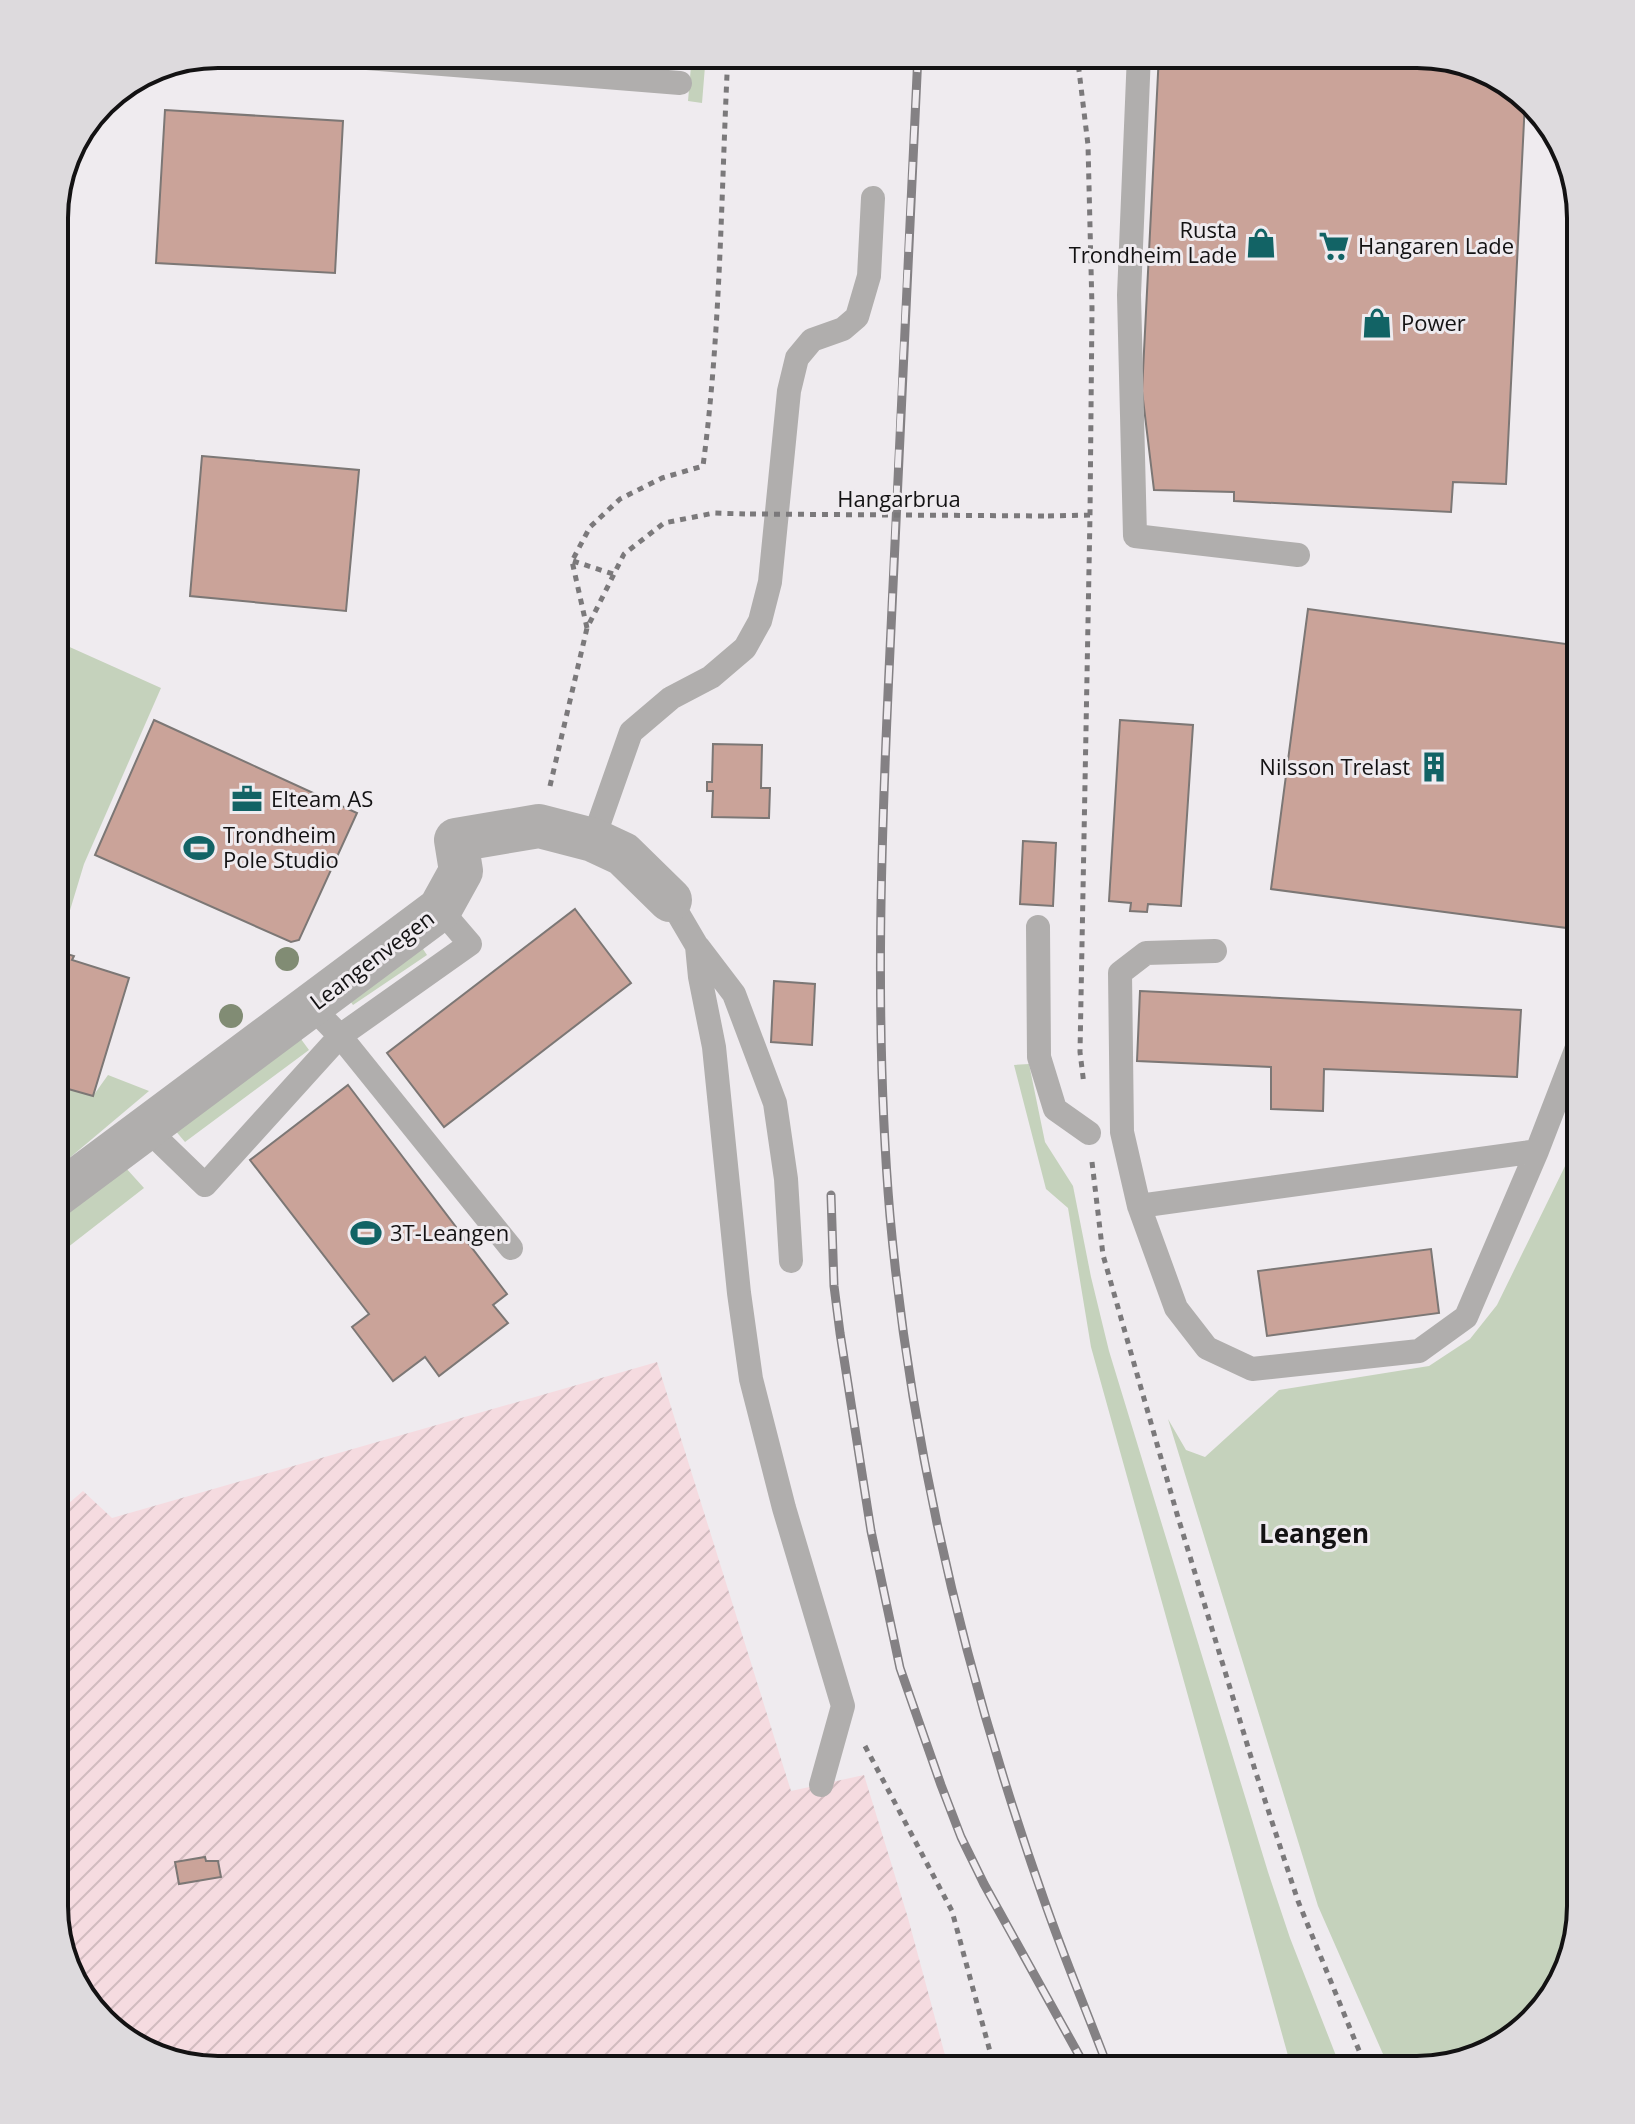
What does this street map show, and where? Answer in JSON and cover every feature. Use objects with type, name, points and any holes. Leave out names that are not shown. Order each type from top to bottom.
[{"type":"street","name":"Leangenvegen","points":[[68,1186],[146,1128],[326,1021],[440,909],[461,871],[456,840],[539,826],[593,840],[623,854],[670,900]]},
{"type":"lane","points":[[492,68],[680,83]]},
{"type":"lane","points":[[1138,68],[1129,295],[1135,536],[1298,555]]},
{"type":"lane","points":[[593,840],[631,732],[671,698],[711,677],[745,648],[760,621],[772,569],[789,391],[797,358],[812,340],[843,329],[857,317],[869,276],[873,198]]},
{"type":"lane","points":[[670,900],[697,946],[734,994],[775,1103],[786,1179],[791,1261]]},
{"type":"lane","points":[[1038,927],[1039,1057],[1055,1109],[1089,1133]]},
{"type":"lane","points":[[697,946],[714,1047],[739,1293],[751,1379],[784,1508],[843,1706],[821,1785]]},
{"type":"lane","points":[[1215,951],[1146,953],[1120,973],[1122,1132],[1139,1206],[1176,1308],[1207,1348],[1252,1369],[1419,1351],[1466,1317],[1567,1073]]},
{"type":"lane","points":[[146,1128],[205,1185],[326,1021],[511,1248]]},
{"type":"lane","points":[[1139,1206],[1537,1151]]},
{"type":"path","points":[[539,826],[587,628],[572,561],[590,527],[620,499],[662,478],[703,466],[716,330],[727,68]]},
{"type":"path","name":"Hangarbrua","points":[[587,628],[624,554],[664,523],[714,513],[1090,515]]},
{"type":"path","points":[[572,561],[613,574]]},
{"type":"path","points":[[843,1706],[952,1911],[991,2056]]},
{"type":"shaded area","points":[[657,1362],[791,1791],[864,1775],[908,1918],[945,2056],[218,2056],[179,2051],[135,2031],[105,2005],[83,1972],[73,1945],[68,1906],[68,1504],[83,1491],[112,1518]]},
{"type":"green space","points":[[691,68],[705,68],[702,103],[688,101]]},
{"type":"green space","points":[[68,646],[161,688],[84,864],[68,917]]},
{"type":"green space","points":[[417,940],[427,955],[353,1005],[345,994]]},
{"type":"green space","points":[[298,1035],[309,1050],[185,1142],[174,1129]]},
{"type":"green space","points":[[1029,1064],[1045,1142],[1073,1186],[1109,1351],[1268,1872],[1336,2056],[1288,2056],[1091,1347],[1068,1208],[1046,1189],[1014,1065]]},
{"type":"green space","points":[[108,1075],[149,1091],[68,1159],[68,1089],[93,1096]]},
{"type":"green space","points":[[1567,1162],[1566,1926],[1559,1954],[1542,1989],[1516,2019],[1500,2031],[1456,2051],[1437,2055],[1384,2056],[1318,1906],[1168,1419],[1186,1450],[1205,1457],[1279,1390],[1429,1366],[1470,1339],[1497,1305]]},
{"type":"green space","points":[[125,1167],[144,1188],[68,1247],[68,1210]]},
{"type":"building","name":"Hangaren Lade","points":[[1158,68],[1427,68],[1474,79],[1492,88],[1524,114],[1506,484],[1453,482],[1451,512],[1234,501],[1234,492],[1154,490],[1142,391]]},
{"type":"building","points":[[165,110],[343,121],[335,273],[156,263]]},
{"type":"building","points":[[202,456],[359,470],[346,611],[190,596]]},
{"type":"building","name":"Nilsson Trelast","points":[[1308,609],[1567,644],[1567,928],[1271,889]]},
{"type":"building","points":[[154,720],[357,813],[299,940],[291,942],[95,855]]},
{"type":"building","points":[[1120,720],[1193,725],[1181,906],[1148,904],[1147,912],[1130,911],[1131,903],[1109,901]]},
{"type":"building","points":[[713,744],[762,745],[761,788],[770,788],[769,818],[712,817],[713,791],[707,791],[707,782],[712,782]]},
{"type":"building","points":[[1023,841],[1056,843],[1053,906],[1020,904]]},
{"type":"building","points":[[575,909],[631,983],[444,1127],[387,1053]]},
{"type":"building","points":[[68,954],[74,956],[72,960],[129,978],[93,1096],[68,1089]]},
{"type":"building","points":[[774,981],[815,984],[812,1045],[771,1042]]},
{"type":"building","points":[[1140,991],[1521,1010],[1517,1077],[1324,1069],[1323,1111],[1271,1109],[1271,1067],[1137,1061]]},
{"type":"building","points":[[348,1085],[507,1294],[493,1305],[508,1323],[439,1376],[425,1357],[393,1381],[352,1327],[369,1314],[250,1160]]},
{"type":"building","points":[[1431,1249],[1439,1313],[1267,1336],[1258,1271]]},
{"type":"building","points":[[205,1857],[206,1861],[218,1861],[221,1877],[179,1884],[175,1862]]},
{"type":"railway","points":[[917,68],[882,862],[882,1074],[890,1216],[899,1303],[927,1476],[966,1646],[1015,1814],[1104,2056]]},
{"type":"railway","points":[[831,1195],[834,1286],[840,1333],[871,1531],[900,1668],[961,1837],[1079,2056]]},
{"type":"place","name":"Rusta Trondheim Lade","points":[[1261,243]]},
{"type":"place","name":"Hangaren Lade","points":[[1334,246]]},
{"type":"place","name":"Power","points":[[1377,323]]},
{"type":"place","name":"Nilsson Trelast","points":[[1434,767]]},
{"type":"place","name":"Elteam AS","points":[[247,799]]},
{"type":"place","name":"Trondheim Pole Studio","points":[[199,848]]},
{"type":"place","name":"3T-Leangen","points":[[366,1233]]},
{"type":"district","name":"Leangen","points":[[1314,1534]]}]
